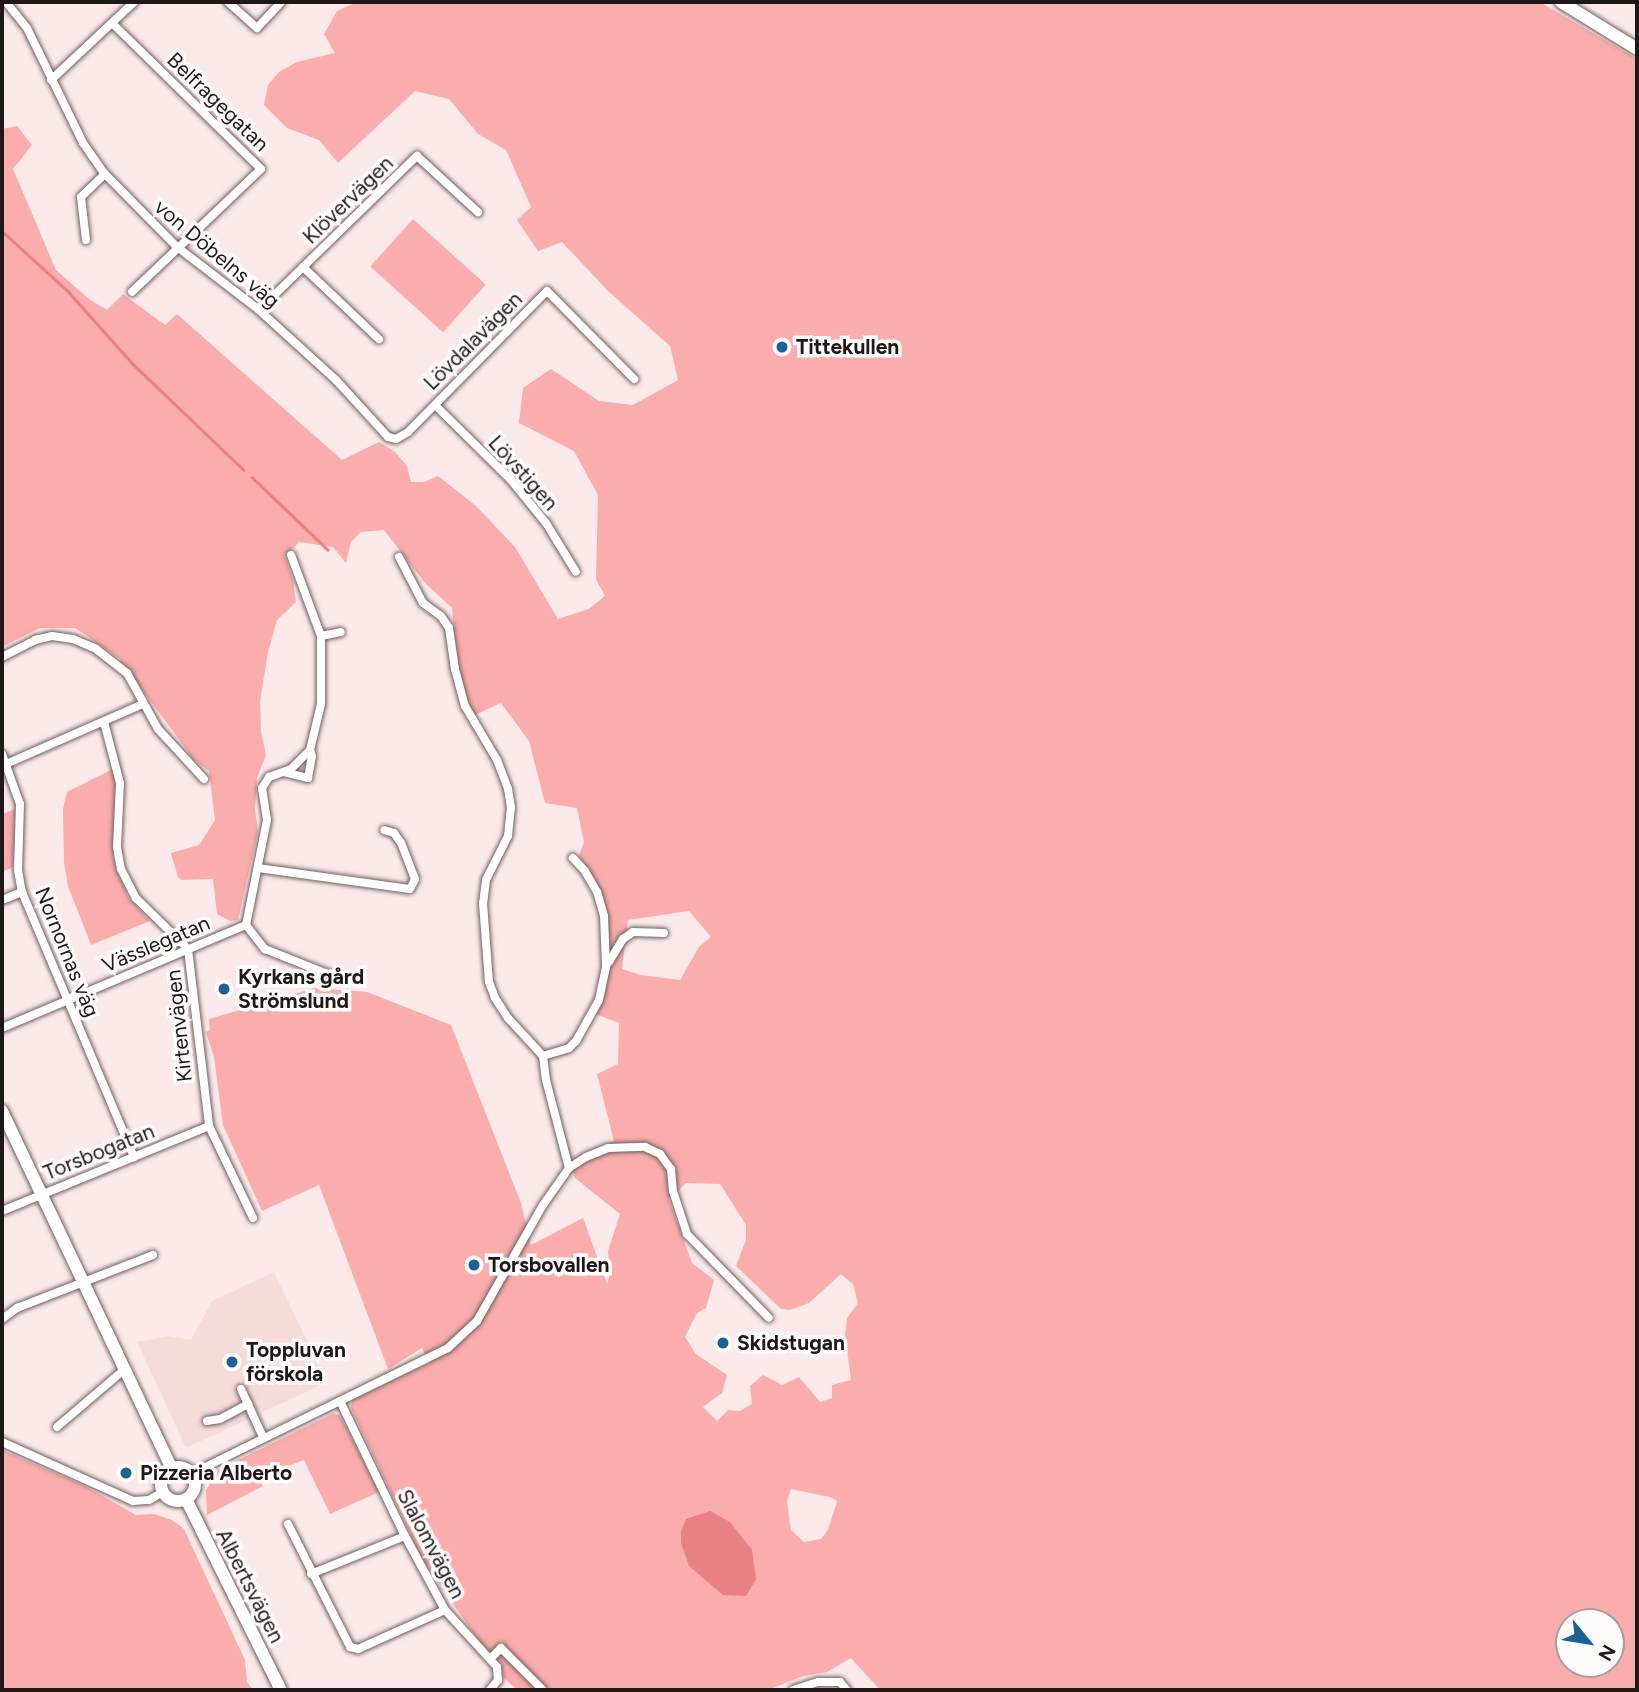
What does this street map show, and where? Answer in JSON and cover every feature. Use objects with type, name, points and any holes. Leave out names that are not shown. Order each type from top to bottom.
[{"type":"street","name":"von Döbelns väg","points":[[6,2],[27,28],[83,143],[105,174],[176,246],[259,310],[336,380],[392,439]]},
{"type":"street","points":[[51,80],[134,2]]},
{"type":"street","points":[[228,2],[257,28],[281,2]]},
{"type":"street","points":[[1561,2],[1637,49]]},
{"type":"street","name":"Belfragegatan","points":[[113,24],[261,169],[176,246],[132,292]]},
{"type":"street","name":"Klövervägen","points":[[259,310],[417,156],[478,212]]},
{"type":"street","points":[[86,240],[81,197],[105,174]]},
{"type":"street","name":"Klövervägen","points":[[303,267],[379,339]]},
{"type":"street","name":"Lövdalavägen","points":[[392,439],[408,432],[547,291],[634,379]]},
{"type":"street","name":"Lövstigen","points":[[435,405],[511,480],[546,523],[576,572]]},
{"type":"street","points":[[291,555],[321,636],[321,704],[310,750],[296,765],[269,777],[262,788],[267,814],[246,925],[265,949],[330,975]]},
{"type":"street","points":[[399,557],[423,603],[441,616],[449,628],[455,669],[466,706],[498,760],[508,789],[511,807],[509,829],[486,880],[484,904],[489,982],[495,998],[508,1018],[543,1056],[546,1080],[569,1168]]},
{"type":"street","points":[[321,636],[341,632]]},
{"type":"street","points":[[2,657],[35,640],[52,636],[73,639],[96,649],[127,673],[158,729],[204,779]]},
{"type":"street","points":[[6,764],[143,704]]},
{"type":"street","name":"Kirtenvägen","points":[[104,722],[120,783],[117,847],[124,877],[136,898],[188,949],[209,1126],[253,1218]]},
{"type":"street","points":[[284,772],[308,778],[312,756],[310,750]]},
{"type":"street","name":"Nornornas väg","points":[[2,754],[20,804],[18,870],[22,892],[134,1157]]},
{"type":"street","points":[[258,868],[410,889],[415,879],[401,843],[394,833],[384,830]]},
{"type":"street","points":[[543,1056],[569,1048],[576,1041],[598,1000],[606,966],[604,916],[597,892],[585,871],[573,858]]},
{"type":"street","points":[[2,901],[22,892]]},
{"type":"street","name":"Vässlegatan","points":[[2,1028],[246,925]]},
{"type":"street","points":[[606,966],[623,939],[633,932],[664,933]]},
{"type":"street","points":[[2,1111],[172,1469]]},
{"type":"street","name":"Torsbogatan","points":[[2,1211],[209,1126]]},
{"type":"street","points":[[191,1474],[448,1348],[477,1321],[543,1205],[569,1168],[608,1148],[645,1147],[660,1154],[671,1169],[673,1191],[687,1234],[769,1318]]},
{"type":"street","points":[[2,1319],[17,1308],[153,1255]]},
{"type":"street","points":[[57,1427],[125,1369]]},
{"type":"street","points":[[241,1389],[263,1437]]},
{"type":"street","name":"Slalomvägen","points":[[341,1401],[405,1536],[444,1610],[491,1658]]},
{"type":"street","points":[[207,1422],[220,1419],[248,1404]]},
{"type":"street","points":[[2,1442],[133,1501],[149,1500],[163,1492]]},
{"type":"street","points":[[183,1468],[191,1474],[194,1489],[186,1499],[174,1501],[163,1492],[162,1478],[172,1469],[183,1468]]},
{"type":"street","name":"Albertsvägen","points":[[186,1499],[281,1690]]},
{"type":"street","points":[[288,1524],[350,1647],[358,1648],[444,1610]]},
{"type":"street","points":[[312,1574],[405,1536]]},
{"type":"street","points":[[490,1690],[498,1681],[491,1658],[501,1648],[543,1690]]},
{"type":"street","points":[[793,1690],[818,1682],[840,1682],[847,1690]]},
{"type":"shaded area","points":[[357,2],[1540,2],[1637,59],[1637,1690],[880,1690],[851,1658],[827,1672],[803,1676],[768,1690],[517,1690],[504,1678],[500,1662],[481,1644],[422,1559],[351,1408],[352,1400],[429,1363],[422,1348],[388,1369],[319,1185],[262,1211],[223,1125],[214,1057],[206,1032],[210,1030],[209,1019],[315,988],[367,992],[451,1025],[521,1203],[531,1245],[583,1218],[607,1284],[610,1274],[608,1251],[620,1214],[575,1178],[569,1162],[614,1141],[597,1074],[618,1064],[619,1023],[593,1013],[604,991],[610,968],[608,912],[598,884],[579,856],[584,842],[577,808],[545,803],[529,741],[501,703],[475,715],[467,702],[457,671],[452,608],[425,583],[384,530],[361,532],[351,542],[346,563],[333,547],[299,542],[285,557],[293,580],[296,602],[277,620],[268,652],[260,701],[261,732],[266,755],[257,778],[255,809],[258,832],[238,920],[230,921],[217,914],[213,879],[181,880],[178,877],[171,853],[199,845],[215,820],[209,771],[194,760],[119,658],[75,628],[40,628],[2,647],[2,129],[17,126],[32,145],[13,169],[56,270],[89,299],[107,310],[123,294],[165,325],[177,314],[342,460],[379,442],[395,452],[407,466],[411,482],[424,482],[438,476],[476,506],[515,547],[558,619],[589,609],[605,596],[596,579],[598,495],[574,451],[519,423],[523,388],[551,369],[599,401],[633,405],[678,380],[670,346],[608,291],[562,242],[538,251],[517,220],[531,207],[506,150],[478,134],[449,99],[415,91],[338,163],[319,140],[287,128],[264,105],[268,85],[279,72],[297,62],[335,53],[324,34],[337,11]],"holes":[[[689,911],[711,937],[699,947],[680,980],[641,975],[622,969],[628,920]],[[686,1183],[720,1184],[746,1225],[746,1240],[736,1266],[781,1309],[790,1310],[809,1303],[841,1274],[853,1284],[858,1303],[847,1318],[845,1334],[851,1380],[832,1385],[832,1398],[820,1402],[799,1377],[782,1385],[763,1375],[750,1386],[752,1404],[740,1411],[728,1410],[717,1421],[703,1407],[722,1393],[727,1375],[696,1354],[685,1337],[697,1313],[706,1308],[714,1280],[692,1263],[669,1200]],[[791,1489],[830,1497],[837,1501],[828,1530],[821,1539],[804,1542],[791,1530],[787,1502]]]},
{"type":"shaded area","points":[[413,219],[486,285],[443,332],[370,267]]},
{"type":"shaded area","points":[[113,769],[116,790],[113,859],[128,897],[150,921],[91,945],[68,886],[64,862],[63,809],[67,792]]},
{"type":"shaded area","points":[[15,809],[13,867],[2,872],[2,814]]},
{"type":"shaded area","name":"Toppluvan förskola","points":[[274,1272],[327,1382],[186,1448],[137,1342],[168,1336],[191,1340],[212,1301]]},
{"type":"shaded area","points":[[334,1413],[340,1416],[379,1492],[330,1514],[304,1460],[259,1477],[263,1486],[207,1515],[206,1490],[218,1470]]},
{"type":"shaded area","points":[[2,1450],[85,1486],[136,1515],[154,1514],[172,1520],[184,1529],[245,1660],[247,1682],[253,1690],[2,1690]]},
{"type":"shaded area","points":[[710,1511],[730,1522],[752,1550],[756,1579],[746,1596],[723,1595],[689,1566],[681,1543],[681,1531],[686,1519]]},
{"type":"waterway","points":[[2,231],[68,291],[133,364],[244,470]]},
{"type":"waterway","points":[[252,477],[328,550]]},
{"type":"place","name":"Tittekullen","points":[[782,347]]},
{"type":"place","name":"Kyrkans gård Strömslund","points":[[224,989]]},
{"type":"place","name":"Torsbovallen","points":[[474,1265]]},
{"type":"place","name":"Skidstugan","points":[[723,1343]]},
{"type":"place","name":"Toppluvan förskola","points":[[232,1362]]},
{"type":"place","name":"Pizzeria Alberto","points":[[126,1473]]}]
